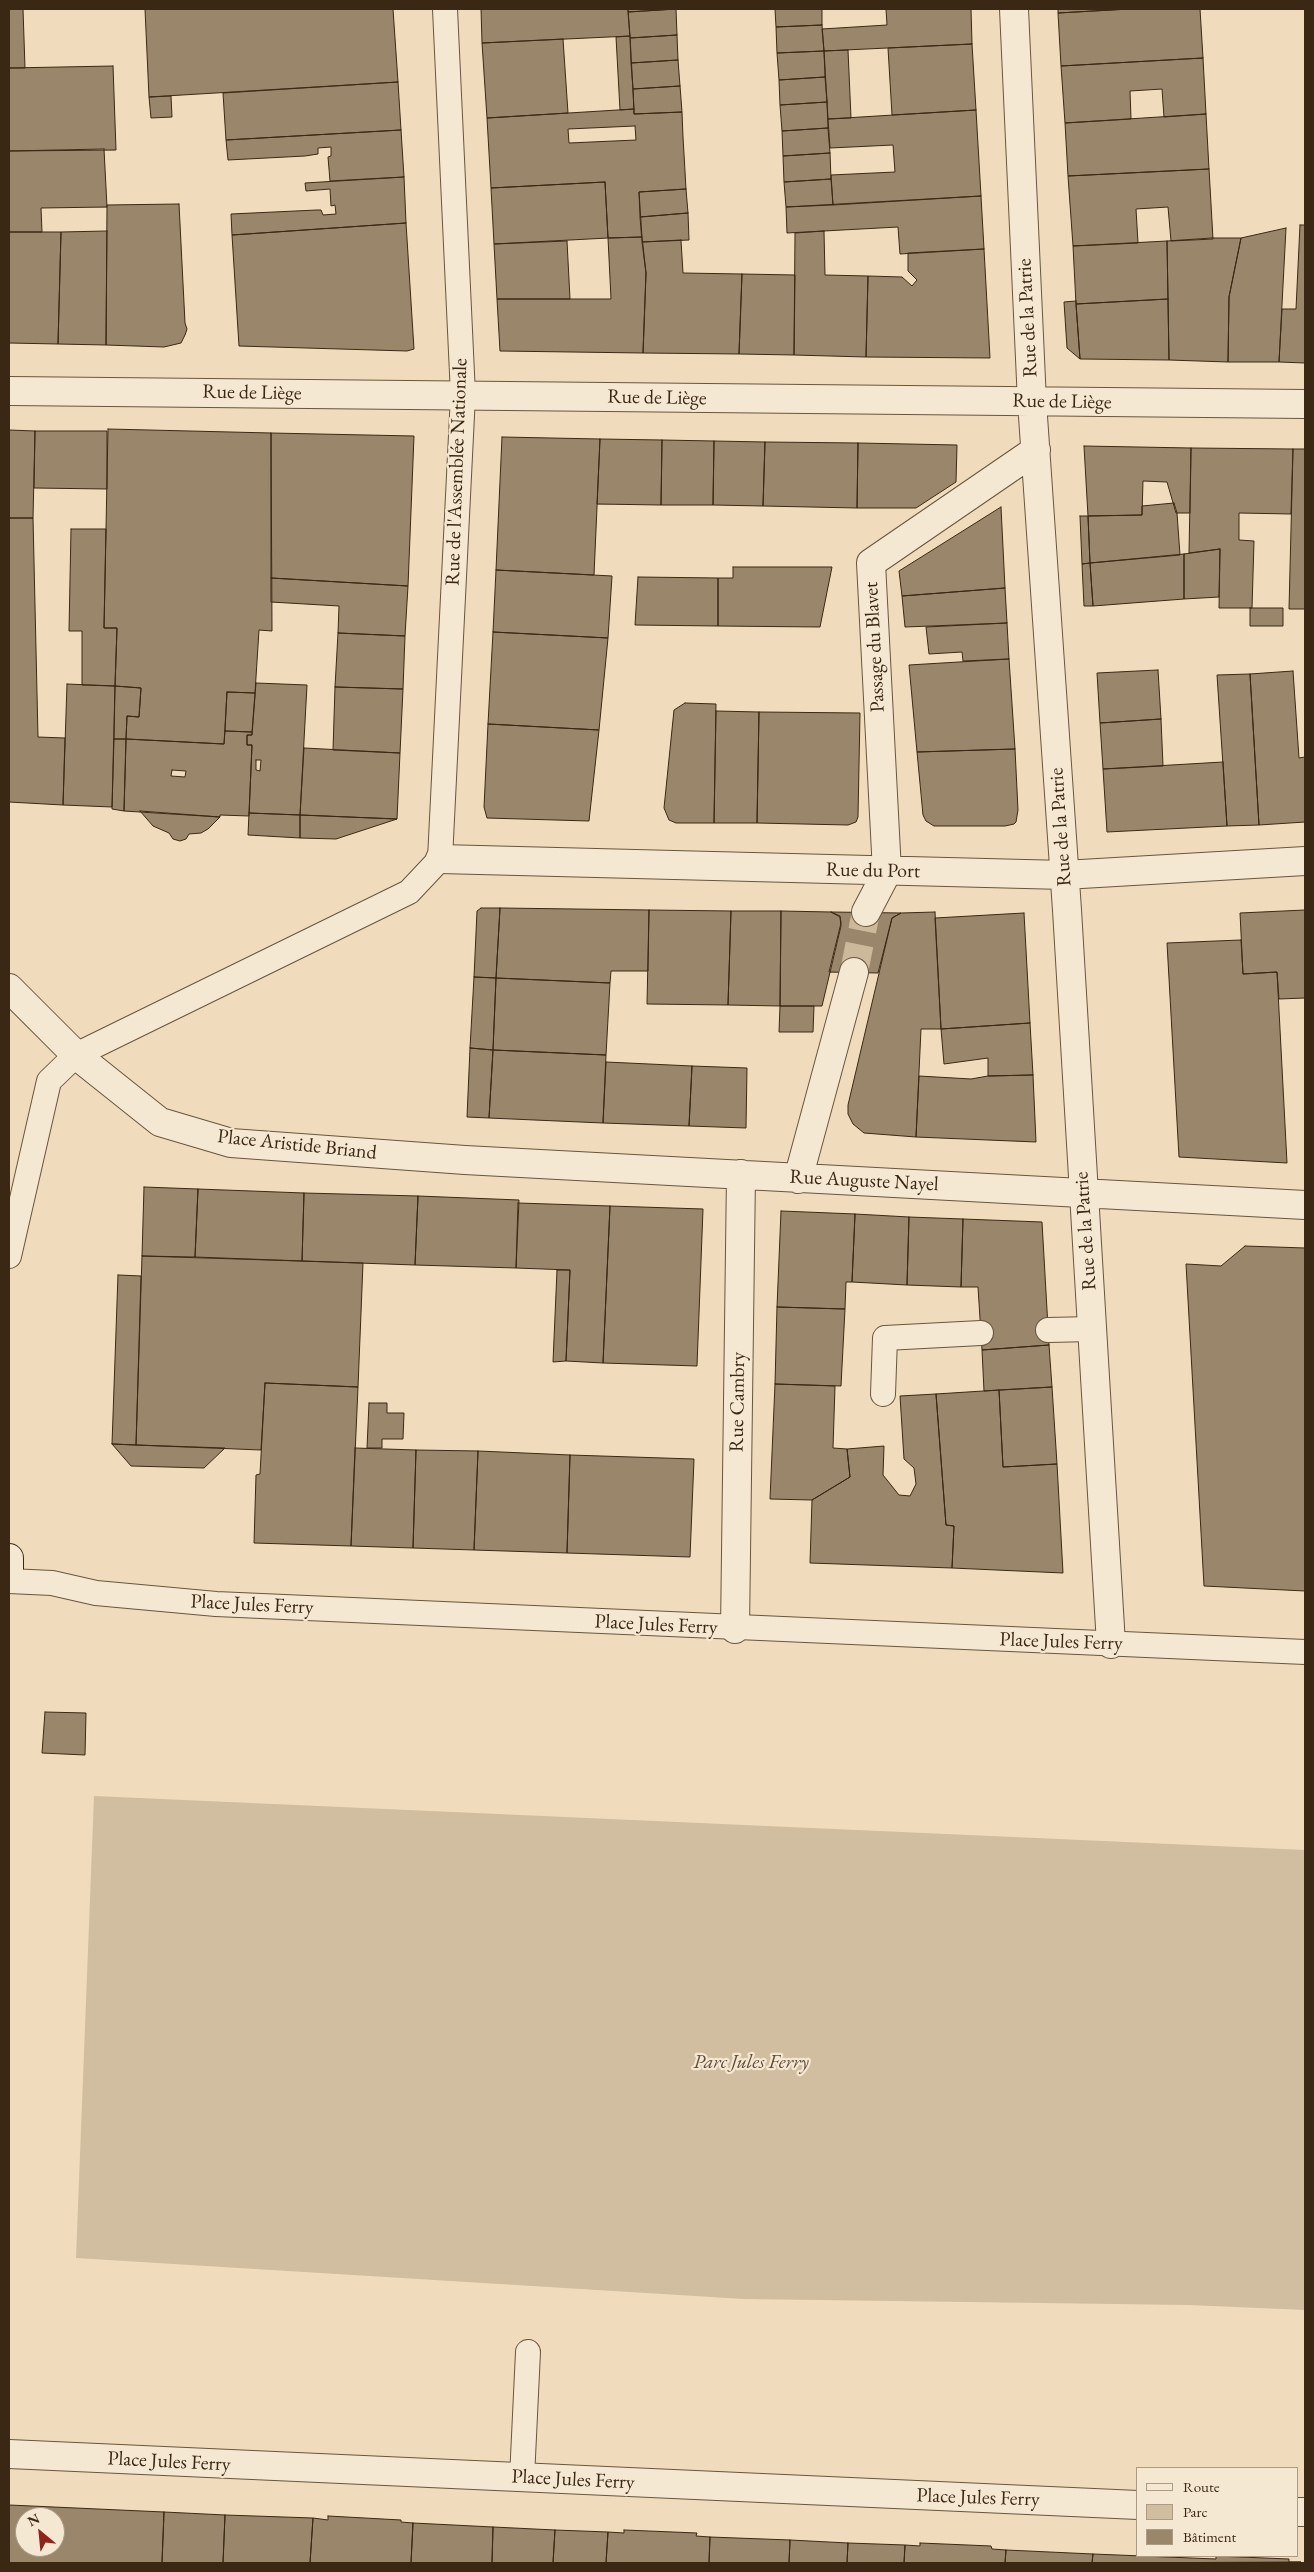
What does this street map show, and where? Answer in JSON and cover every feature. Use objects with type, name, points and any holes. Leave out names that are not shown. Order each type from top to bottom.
[{"type":"street","name":"Rue de la Patrie","points":[[1014,9],[1032,402],[1064,875],[1111,1644]]},
{"type":"street","name":"Rue de Liège","points":[[9,391],[1305,404]]},
{"type":"street","name":"Passage du Blavet","points":[[887,872],[871,563],[1036,450]]},
{"type":"street","name":"Rue du Port","points":[[440,859],[887,872],[1064,875],[1305,861]]},
{"type":"street","points":[[866,912],[887,872]]},
{"type":"street","points":[[798,1179],[854,972]]},
{"type":"street","name":"Place Aristide Briand","points":[[9,988],[76,1055],[160,1122],[231,1142],[422,1158]]},
{"type":"street","name":"Rue Auguste Nayel","points":[[422,1158],[1305,1205]]},
{"type":"street","name":"Rue Cambry","points":[[735,1629],[741,1174]]},
{"type":"street","points":[[9,1558],[9,1574]]},
{"type":"street","name":"Place Jules Ferry","points":[[9,2454],[1136,2505]]},
{"type":"lane","name":"Rue de l'Assemblée Nationale","points":[[440,859],[463,395],[445,9]]},
{"type":"lane","points":[[9,1256],[49,1081],[76,1055],[409,892],[440,859]]},
{"type":"lane","points":[[1048,1330],[1092,1329]]},
{"type":"lane","points":[[883,1394],[885,1338],[981,1333]]},
{"type":"lane","name":"Place Jules Ferry","points":[[9,1580],[52,1583],[96,1593],[216,1604],[735,1629],[1305,1652]]},
{"type":"lane","points":[[522,2478],[528,2352]]},
{"type":"green space","name":"Parc Jules Ferry","points":[[94,1796],[1305,1850],[1305,2310],[1189,2305],[744,2299],[76,2258]]},
{"type":"building","points":[[9,9],[23,9],[25,68],[9,68]]},
{"type":"building","points":[[145,9],[393,9],[398,82],[149,97]]},
{"type":"building","points":[[481,9],[628,9],[630,36],[482,43]]},
{"type":"building","points":[[628,9],[676,9],[628,12]]},
{"type":"building","points":[[676,9],[677,35],[630,38],[628,12]]},
{"type":"building","points":[[775,9],[822,9],[822,25],[776,27]]},
{"type":"building","points":[[886,9],[971,9],[972,44],[824,51],[822,29],[887,25]]},
{"type":"building","points":[[1058,9],[1129,9],[1058,13]]},
{"type":"building","points":[[1129,9],[1200,9],[1203,58],[1061,66],[1058,13]]},
{"type":"building","points":[[822,25],[824,51],[777,53],[776,27]]},
{"type":"building","points":[[677,35],[678,60],[631,63],[630,38]]},
{"type":"building","points":[[630,36],[634,109],[620,110],[616,37]]},
{"type":"building","points":[[563,39],[568,113],[487,118],[482,43]]},
{"type":"building","points":[[972,44],[976,110],[892,115],[888,48]]},
{"type":"building","points":[[848,50],[851,118],[828,119],[824,51]]},
{"type":"building","points":[[824,51],[825,77],[779,80],[777,53]]},
{"type":"building","points":[[1203,58],[1206,114],[1164,117],[1162,89],[1130,91],[1131,119],[1065,123],[1061,66]]},
{"type":"building","points":[[678,60],[680,86],[633,89],[631,63]]},
{"type":"building","points":[[113,66],[116,150],[9,151],[9,68]]},
{"type":"building","points":[[825,77],[827,102],[780,105],[779,80]]},
{"type":"building","points":[[398,82],[401,130],[226,140],[223,93]]},
{"type":"building","points":[[680,86],[682,112],[634,114],[633,89]]},
{"type":"building","points":[[171,96],[172,117],[151,118],[149,97]]},
{"type":"building","points":[[827,102],[828,128],[782,131],[780,105]]},
{"type":"building","points":[[634,109],[634,114],[682,112],[686,189],[639,192],[642,237],[608,238],[605,182],[491,188],[487,118]],"holes":[[[635,126],[636,140],[569,143],[568,129]]]},
{"type":"building","points":[[976,110],[981,196],[833,205],[831,175],[895,172],[893,145],[830,148],[828,119]]},
{"type":"building","points":[[1206,114],[1209,169],[1068,176],[1065,123]]},
{"type":"building","points":[[828,128],[830,153],[783,156],[782,131]]},
{"type":"building","points":[[401,130],[404,177],[330,181],[328,157],[331,156],[331,147],[318,148],[318,154],[305,156],[228,160],[226,140]]},
{"type":"building","points":[[104,149],[107,207],[41,208],[42,232],[9,232],[9,151]]},
{"type":"building","points":[[830,153],[831,179],[784,182],[783,156]]},
{"type":"building","points":[[1209,169],[1213,239],[1171,241],[1168,207],[1136,209],[1138,243],[1073,246],[1068,176]]},
{"type":"building","points":[[404,177],[406,223],[232,235],[231,214],[321,210],[323,215],[336,214],[335,205],[331,206],[330,189],[306,191],[305,183]]},
{"type":"building","points":[[831,179],[833,205],[786,207],[784,182]]},
{"type":"building","points":[[605,182],[608,238],[494,244],[491,188]]},
{"type":"building","points":[[686,189],[688,213],[640,217],[639,192]]},
{"type":"building","points":[[981,196],[984,249],[900,254],[898,227],[787,233],[786,207]]},
{"type":"building","points":[[179,204],[185,323],[187,329],[181,343],[164,347],[106,345],[107,205]]},
{"type":"building","points":[[688,213],[689,240],[642,242],[640,217]]},
{"type":"building","points":[[406,223],[414,349],[407,351],[239,346],[232,235]]},
{"type":"building","points":[[1300,225],[1305,225],[1305,363],[1279,362],[1282,309],[1296,309]]},
{"type":"building","points":[[1286,228],[1279,362],[1228,362],[1229,297],[1241,238]]},
{"type":"building","points":[[107,231],[106,345],[58,344],[61,232]]},
{"type":"building","points":[[824,231],[825,275],[868,276],[866,357],[794,355],[795,233]]},
{"type":"building","points":[[9,232],[61,232],[58,344],[9,343]]},
{"type":"building","points":[[642,237],[646,273],[643,353],[500,351],[497,299],[611,299],[608,238]]},
{"type":"building","points":[[1241,238],[1229,297],[1228,362],[1169,360],[1167,241]]},
{"type":"building","points":[[681,240],[683,273],[742,274],[739,354],[643,353],[646,273],[642,242]]},
{"type":"building","points":[[567,241],[570,299],[497,299],[494,244]]},
{"type":"building","points":[[1167,241],[1168,299],[1076,304],[1073,246]]},
{"type":"building","points":[[984,249],[990,358],[866,357],[868,276],[902,277],[912,286],[917,280],[908,271],[908,253]]},
{"type":"building","points":[[742,274],[795,275],[794,355],[739,354]]},
{"type":"building","points":[[1168,299],[1169,360],[1080,359],[1076,304]]},
{"type":"building","points":[[1076,301],[1080,359],[1067,348],[1064,302]]},
{"type":"building","points":[[108,429],[271,433],[272,631],[259,630],[255,693],[227,692],[224,744],[126,739],[127,716],[139,717],[141,688],[115,686],[117,628],[104,628]]},
{"type":"building","points":[[9,430],[35,431],[33,518],[9,518]]},
{"type":"building","points":[[35,431],[107,431],[107,489],[34,488]]},
{"type":"building","points":[[271,433],[414,436],[408,586],[271,578]]},
{"type":"building","points":[[502,437],[600,439],[594,575],[496,570]]},
{"type":"building","points":[[600,439],[662,440],[661,505],[597,504]]},
{"type":"building","points":[[662,440],[714,441],[713,505],[661,505]]},
{"type":"building","points":[[714,441],[765,442],[763,506],[713,505]]},
{"type":"building","points":[[765,442],[858,443],[857,508],[763,506]]},
{"type":"building","points":[[858,443],[957,445],[956,482],[916,508],[857,508]]},
{"type":"building","points":[[1084,446],[1191,448],[1190,513],[1176,513],[1167,482],[1143,481],[1142,515],[1088,516]]},
{"type":"building","points":[[1191,448],[1293,449],[1291,514],[1239,513],[1239,540],[1254,541],[1252,608],[1219,608],[1220,549],[1189,553]]},
{"type":"building","points":[[1293,449],[1305,449],[1305,609],[1289,609]]},
{"type":"building","points":[[1174,503],[1177,513],[1180,555],[1090,563],[1088,516],[1142,515],[1142,506]]},
{"type":"building","points":[[1001,507],[1005,588],[902,596],[899,571]]},
{"type":"building","points":[[1080,516],[1088,516],[1090,563],[1082,564]]},
{"type":"building","points":[[9,518],[33,518],[38,737],[65,738],[63,805],[9,802]]},
{"type":"building","points":[[71,529],[106,529],[104,628],[117,628],[115,686],[82,685],[82,631],[69,631]]},
{"type":"building","points":[[1220,549],[1219,597],[1184,599],[1184,554]]},
{"type":"building","points":[[1184,554],[1184,599],[1093,606],[1090,563]]},
{"type":"building","points":[[1090,563],[1093,606],[1084,606],[1082,564]]},
{"type":"building","points":[[733,567],[832,567],[820,627],[718,626],[718,578],[733,578]]},
{"type":"building","points":[[496,570],[612,576],[608,638],[493,632]]},
{"type":"building","points":[[638,577],[718,578],[718,626],[635,625]]},
{"type":"building","points":[[271,578],[408,586],[405,636],[338,633],[339,606],[271,602]]},
{"type":"building","points":[[1005,588],[1007,623],[905,627],[902,596]]},
{"type":"building","points":[[1250,608],[1283,608],[1283,626],[1250,626]]},
{"type":"building","points":[[1007,623],[1009,659],[963,661],[962,652],[929,654],[926,627]]},
{"type":"building","points":[[493,632],[608,638],[599,730],[488,724]]},
{"type":"building","points":[[338,633],[405,636],[403,689],[335,687]]},
{"type":"building","points":[[1009,659],[1015,749],[917,752],[909,665]]},
{"type":"building","points":[[1158,670],[1161,719],[1100,723],[1097,673]]},
{"type":"building","points":[[1293,671],[1299,758],[1305,757],[1305,822],[1259,825],[1250,674]]},
{"type":"building","points":[[1250,674],[1259,825],[1227,826],[1217,675]]},
{"type":"building","points":[[256,683],[307,685],[300,815],[249,813],[252,745],[247,745],[247,735],[252,735]],"holes":[[[256,760],[261,760],[260,771],[256,770]]]},
{"type":"building","points":[[67,684],[115,686],[112,807],[63,805]]},
{"type":"building","points":[[115,686],[141,688],[139,717],[127,716],[126,739],[114,739]]},
{"type":"building","points":[[335,687],[403,689],[400,753],[333,750]]},
{"type":"building","points":[[227,692],[255,693],[252,732],[225,731]]},
{"type":"building","points":[[685,703],[716,704],[714,823],[676,823],[669,820],[664,808],[674,710]]},
{"type":"building","points":[[716,711],[759,712],[757,823],[714,823]]},
{"type":"building","points":[[759,712],[860,713],[858,817],[856,822],[848,825],[757,823]]},
{"type":"building","points":[[1161,719],[1163,766],[1103,769],[1100,723]]},
{"type":"building","points":[[488,724],[599,730],[589,821],[487,818],[484,807]]},
{"type":"building","points":[[225,731],[252,732],[252,735],[247,735],[247,745],[252,745],[249,816],[220,815],[220,817],[124,811],[126,739],[224,744]],"holes":[[[172,770],[186,771],[185,777],[171,776]]]},
{"type":"building","points":[[114,739],[126,739],[124,811],[112,809]]},
{"type":"building","points":[[304,748],[400,753],[397,819],[300,815]]},
{"type":"building","points":[[1015,749],[1018,810],[1014,824],[1005,826],[934,826],[926,821],[923,815],[917,752]]},
{"type":"building","points":[[1223,762],[1227,826],[1107,832],[1103,769]]},
{"type":"building","points":[[140,811],[220,817],[208,829],[201,833],[189,834],[186,839],[180,841],[173,839],[169,833],[153,826]]},
{"type":"building","points":[[249,813],[300,815],[300,838],[248,835]]},
{"type":"building","points":[[300,815],[397,819],[336,839],[300,838]]},
{"type":"building","points":[[481,908],[500,908],[496,978],[474,977],[477,911]]},
{"type":"building","points":[[500,908],[649,910],[648,971],[611,971],[610,983],[496,978]]},
{"type":"building","points":[[649,910],[731,911],[728,1005],[647,1004]]},
{"type":"building","points":[[1305,910],[1305,998],[1279,999],[1277,972],[1243,974],[1240,913]]},
{"type":"building","points":[[731,911],[781,911],[780,1006],[728,1005]]},
{"type":"building","points":[[781,911],[831,912],[840,917],[841,926],[822,1006],[780,1006]]},
{"type":"building","points":[[831,912],[901,913],[892,918],[878,973],[829,972],[841,923],[840,916]]},
{"type":"building","points":[[935,912],[941,1029],[921,1029],[916,1137],[864,1133],[853,1124],[848,1114],[848,1105],[892,918],[901,913]]},
{"type":"building","points":[[1024,913],[1030,1023],[941,1029],[935,918]]},
{"type":"building","points":[[1241,940],[1243,974],[1277,972],[1287,1163],[1179,1157],[1167,943]]},
{"type":"building","points":[[474,977],[496,978],[493,1050],[470,1048]]},
{"type":"building","points":[[496,978],[610,983],[606,1055],[493,1050]]},
{"type":"building","points":[[780,1006],[814,1006],[813,1032],[779,1032]]},
{"type":"building","points":[[1030,1023],[1033,1075],[988,1076],[988,1058],[944,1064],[941,1029]]},
{"type":"building","points":[[470,1048],[493,1050],[489,1118],[467,1117]]},
{"type":"building","points":[[493,1050],[606,1055],[603,1123],[489,1118]]},
{"type":"building","points":[[606,1062],[692,1066],[689,1126],[603,1123]]},
{"type":"building","points":[[692,1066],[747,1068],[746,1128],[689,1126]]},
{"type":"building","points":[[1033,1075],[1036,1142],[916,1137],[919,1076],[971,1079],[988,1076]]},
{"type":"building","points":[[144,1187],[198,1189],[195,1257],[142,1256]]},
{"type":"building","points":[[198,1189],[304,1193],[302,1261],[195,1257]]},
{"type":"building","points":[[304,1193],[418,1196],[415,1265],[302,1261]]},
{"type":"building","points":[[418,1196],[519,1200],[516,1268],[415,1265]]},
{"type":"building","points":[[518,1203],[610,1206],[603,1363],[566,1361],[570,1270],[516,1268]]},
{"type":"building","points":[[610,1206],[703,1209],[697,1366],[603,1363]]},
{"type":"building","points":[[781,1211],[855,1214],[852,1282],[846,1282],[845,1309],[777,1307]]},
{"type":"building","points":[[855,1214],[909,1217],[907,1285],[852,1282]]},
{"type":"building","points":[[909,1217],[963,1219],[961,1287],[907,1285]]},
{"type":"building","points":[[963,1219],[1042,1222],[1049,1345],[982,1350],[978,1287],[961,1287]]},
{"type":"building","points":[[1245,1246],[1305,1248],[1305,1591],[1204,1586],[1186,1264],[1221,1266]]},
{"type":"building","points":[[142,1256],[363,1263],[358,1387],[265,1383],[261,1450],[136,1445]]},
{"type":"building","points":[[557,1270],[570,1270],[566,1361],[553,1362]]},
{"type":"building","points":[[118,1275],[141,1276],[136,1445],[112,1444]]},
{"type":"building","points":[[777,1307],[845,1309],[841,1386],[775,1384]]},
{"type":"building","points":[[1049,1345],[1052,1387],[984,1391],[982,1350]]},
{"type":"building","points":[[265,1383],[358,1387],[351,1546],[254,1543],[256,1475],[260,1474]]},
{"type":"building","points":[[775,1384],[835,1386],[833,1448],[847,1449],[850,1477],[812,1500],[770,1499]]},
{"type":"building","points":[[1052,1387],[1057,1464],[1003,1467],[999,1390]]},
{"type":"building","points":[[999,1390],[1003,1467],[1057,1464],[1063,1573],[952,1568],[954,1526],[946,1525],[936,1394]]},
{"type":"building","points":[[936,1394],[946,1525],[954,1526],[952,1568],[810,1563],[812,1500],[850,1477],[847,1449],[884,1446],[883,1475],[899,1495],[910,1496],[916,1484],[914,1468],[904,1459],[900,1396]]},
{"type":"building","points":[[369,1403],[387,1403],[387,1413],[404,1413],[403,1439],[382,1439],[382,1448],[367,1448]]},
{"type":"building","points":[[112,1444],[225,1448],[204,1468],[131,1466]]},
{"type":"building","points":[[355,1448],[416,1450],[413,1548],[351,1546]]},
{"type":"building","points":[[416,1450],[478,1451],[474,1550],[413,1548]]},
{"type":"building","points":[[478,1451],[570,1455],[567,1553],[474,1550]]},
{"type":"building","points":[[570,1455],[694,1459],[690,1557],[567,1553]]},
{"type":"building","points":[[45,1712],[86,1713],[85,1755],[42,1753]]},
{"type":"building","points":[[9,2505],[53,2507],[15,2507],[15,2557],[65,2557],[65,2508],[164,2512],[162,2563],[9,2563]]},
{"type":"building","points":[[164,2512],[225,2515],[223,2563],[162,2563]]},
{"type":"building","points":[[225,2515],[313,2518],[310,2563],[223,2563]]},
{"type":"building","points":[[328,2516],[401,2520],[401,2522],[413,2523],[411,2563],[310,2563],[313,2518],[328,2520]]},
{"type":"building","points":[[413,2523],[493,2527],[492,2563],[411,2563]]},
{"type":"building","points":[[493,2527],[555,2530],[553,2563],[492,2563]]},
{"type":"building","points":[[555,2530],[608,2532],[606,2563],[553,2563]]},
{"type":"building","points":[[624,2530],[697,2533],[696,2536],[710,2537],[709,2563],[606,2563],[608,2532],[624,2533]]},
{"type":"building","points":[[710,2537],[790,2540],[789,2563],[709,2563]]},
{"type":"building","points":[[790,2540],[848,2543],[847,2563],[789,2563]]},
{"type":"building","points":[[848,2543],[905,2545],[904,2563],[847,2563]]},
{"type":"building","points":[[920,2543],[991,2546],[992,2549],[1006,2550],[1005,2563],[904,2563],[905,2545],[920,2546]]},
{"type":"building","points":[[1006,2550],[1093,2554],[1092,2563],[1005,2563]]},
{"type":"building","points":[[1093,2554],[1216,2559],[1216,2557],[1240,2557],[1289,2559],[1289,2562],[1301,2562],[1092,2563]]},
{"type":"tunnel","points":[[854,972],[866,912]]}]
